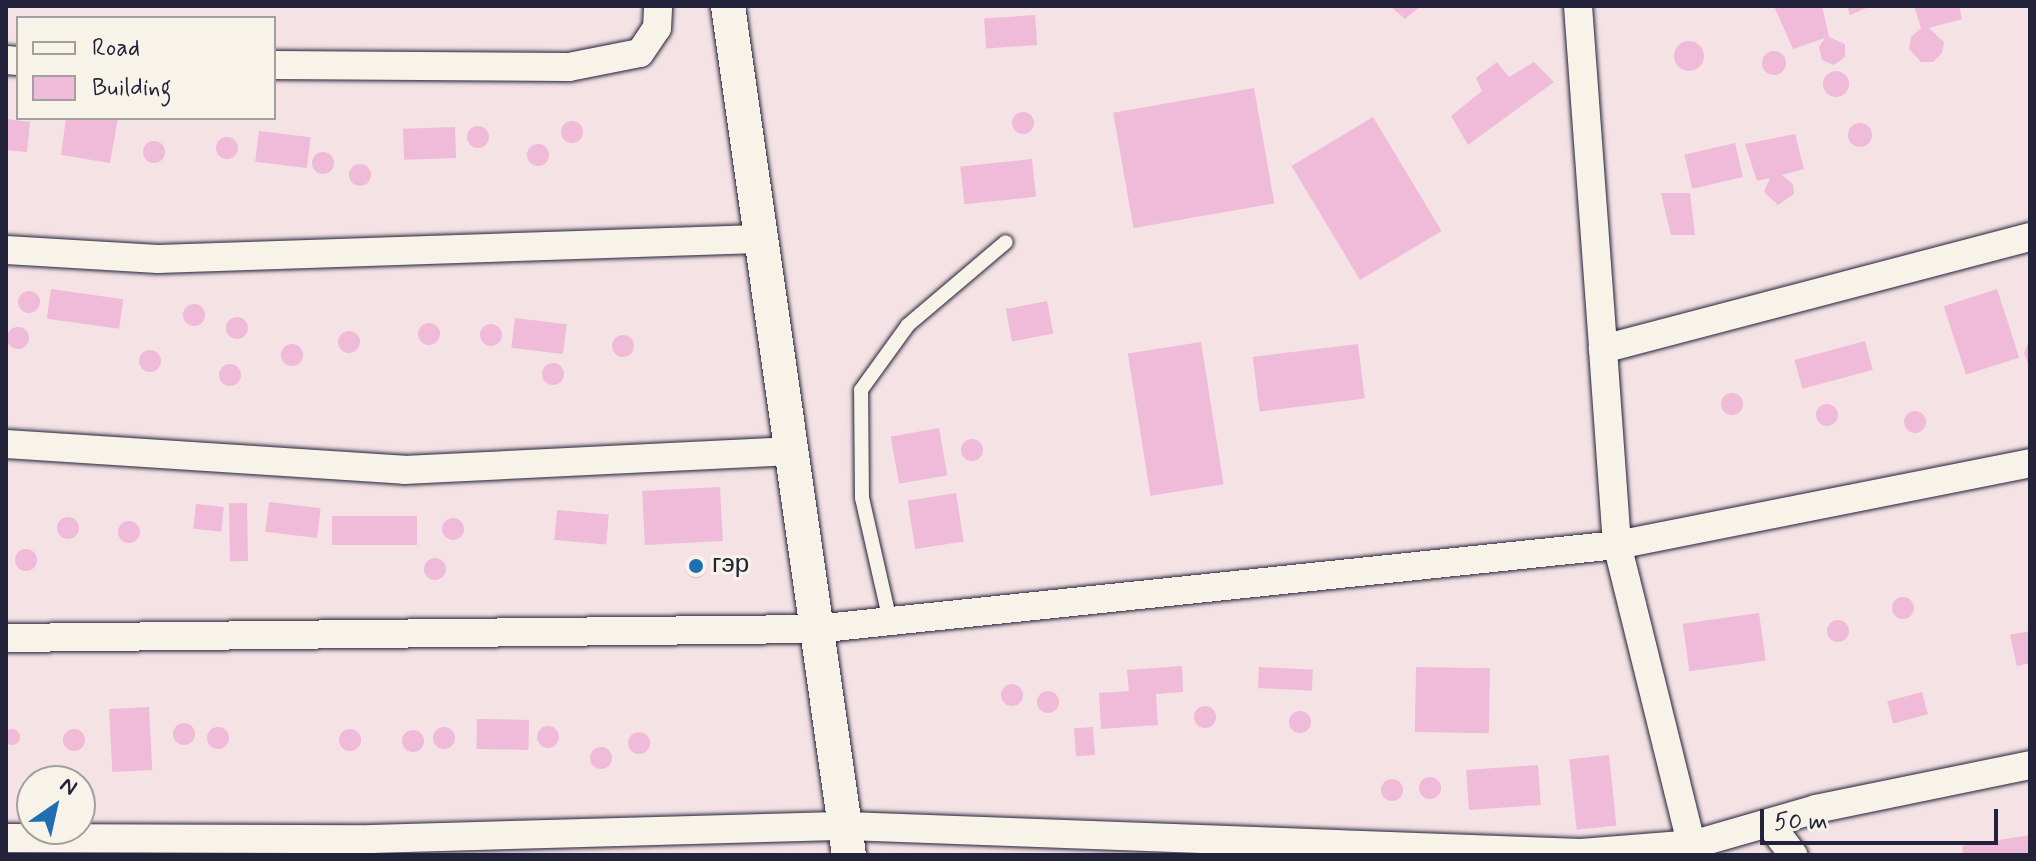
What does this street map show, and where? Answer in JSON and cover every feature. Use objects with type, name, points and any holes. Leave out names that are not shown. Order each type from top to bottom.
[{"type":"street","points":[[276,65],[569,67],[640,53],[657,28],[658,6]]},
{"type":"street","points":[[728,6],[759,239],[793,451],[815,629],[848,840]]},
{"type":"street","points":[[1578,6],[1617,545],[1694,850]]},
{"type":"street","points":[[1603,349],[2030,237]]},
{"type":"street","points":[[6,250],[158,259],[759,239]]},
{"type":"street","points":[[6,444],[404,470],[793,451]]},
{"type":"street","points":[[6,638],[815,629],[1617,545],[2030,463]]},
{"type":"street","points":[[6,838],[848,840],[1581,853],[1694,850],[1816,809],[2030,765]]},
{"type":"street","points":[[1770,824],[1793,855]]},
{"type":"lane","points":[[890,621],[862,498],[861,390],[908,325],[1006,242]]},
{"type":"building","points":[[1390,6],[1421,6],[1405,19]]},
{"type":"building","points":[[1774,6],[1822,6],[1829,37],[1845,44],[1845,57],[1834,65],[1822,60],[1819,47],[1825,38],[1793,49]]},
{"type":"building","points":[[1847,6],[1871,6],[1850,15]]},
{"type":"building","points":[[1914,6],[1959,6],[1962,19],[1929,28],[1944,42],[1942,53],[1933,62],[1921,62],[1909,49],[1911,37],[1921,28]]},
{"type":"building","points":[[1035,15],[1037,45],[986,48],[984,19]]},
{"type":"building","points":[[1689,41],[1700,45],[1704,56],[1700,67],[1689,71],[1678,67],[1674,56],[1678,45]]},
{"type":"building","points":[[1774,51],[1782,55],[1786,63],[1782,71],[1774,75],[1766,71],[1762,63],[1766,55]]},
{"type":"building","points":[[1497,62],[1509,77],[1534,62],[1554,82],[1468,145],[1451,116],[1482,91],[1476,78]]},
{"type":"building","points":[[1836,71],[1845,75],[1849,84],[1845,93],[1836,97],[1827,93],[1823,84],[1827,75]]},
{"type":"building","points":[[1254,88],[1274,203],[1133,228],[1113,113]]},
{"type":"building","points":[[1023,112],[1034,123],[1023,134],[1012,123]]},
{"type":"building","points":[[1373,117],[1442,231],[1360,280],[1292,166]]},
{"type":"building","points":[[6,119],[30,122],[27,152],[6,150]]},
{"type":"building","points":[[66,120],[118,120],[110,163],[61,155]]},
{"type":"building","points":[[572,121],[583,132],[572,143],[561,132]]},
{"type":"building","points":[[1860,123],[1869,126],[1872,135],[1869,144],[1860,147],[1851,144],[1848,135],[1851,126]]},
{"type":"building","points":[[478,126],[489,137],[478,148],[467,137]]},
{"type":"building","points":[[455,127],[456,158],[404,160],[403,129]]},
{"type":"building","points":[[259,131],[311,137],[307,168],[255,162]]},
{"type":"building","points":[[1795,134],[1804,169],[1782,175],[1793,184],[1794,194],[1778,205],[1764,192],[1770,178],[1757,181],[1745,144]]},
{"type":"building","points":[[227,137],[238,148],[227,159],[216,148]]},
{"type":"building","points":[[154,141],[165,152],[154,163],[143,152]]},
{"type":"building","points":[[1735,143],[1743,177],[1692,189],[1684,155]]},
{"type":"building","points":[[538,144],[549,155],[538,166],[527,155]]},
{"type":"building","points":[[323,152],[334,163],[323,174],[312,163]]},
{"type":"building","points":[[1032,159],[1036,197],[964,204],[960,167]]},
{"type":"building","points":[[360,164],[371,175],[360,186],[349,175]]},
{"type":"building","points":[[1661,193],[1690,193],[1695,235],[1671,235]]},
{"type":"building","points":[[51,289],[123,299],[119,329],[47,319]]},
{"type":"building","points":[[1997,289],[2019,357],[1966,375],[1944,306]]},
{"type":"building","points":[[29,291],[40,302],[29,313],[18,302]]},
{"type":"building","points":[[1047,301],[1053,333],[1012,341],[1006,309]]},
{"type":"building","points":[[194,304],[205,315],[194,326],[183,315]]},
{"type":"building","points":[[237,317],[248,328],[237,339],[226,328]]},
{"type":"building","points":[[515,318],[567,324],[563,354],[511,348]]},
{"type":"building","points":[[429,323],[440,334],[429,345],[418,334]]},
{"type":"building","points":[[491,324],[502,335],[491,346],[480,335]]},
{"type":"building","points":[[18,327],[29,338],[18,349],[7,338]]},
{"type":"building","points":[[349,331],[360,342],[349,353],[338,342]]},
{"type":"building","points":[[623,335],[634,346],[623,357],[612,346]]},
{"type":"building","points":[[2030,339],[2030,368],[2024,353]]},
{"type":"building","points":[[1865,341],[1873,370],[1802,389],[1794,360]]},
{"type":"building","points":[[1201,342],[1224,484],[1150,496],[1128,354]]},
{"type":"building","points":[[292,344],[303,355],[292,366],[281,355]]},
{"type":"building","points":[[1358,344],[1365,399],[1259,412],[1253,357]]},
{"type":"building","points":[[150,350],[161,361],[150,372],[139,361]]},
{"type":"building","points":[[553,363],[564,374],[553,385],[542,374]]},
{"type":"building","points":[[230,364],[241,375],[230,386],[219,375]]},
{"type":"building","points":[[1732,393],[1743,404],[1732,415],[1721,404]]},
{"type":"building","points":[[1827,404],[1838,415],[1827,426],[1816,415]]},
{"type":"building","points":[[1915,411],[1923,414],[1926,422],[1923,430],[1915,433],[1907,430],[1904,422],[1907,414]]},
{"type":"building","points":[[939,428],[947,475],[899,484],[891,437]]},
{"type":"building","points":[[972,439],[983,450],[972,461],[961,450]]},
{"type":"building","points":[[720,487],[723,541],[645,545],[642,491]]},
{"type":"building","points":[[956,493],[964,541],[915,549],[908,501]]},
{"type":"building","points":[[269,502],[321,508],[317,538],[265,532]]},
{"type":"building","points":[[229,503],[247,503],[248,561],[230,561]]},
{"type":"building","points":[[196,504],[224,507],[221,532],[193,529]]},
{"type":"building","points":[[557,510],[609,515],[606,544],[554,540]]},
{"type":"building","points":[[332,516],[417,516],[417,545],[332,545]]},
{"type":"building","points":[[68,517],[79,528],[68,539],[57,528]]},
{"type":"building","points":[[453,518],[464,529],[453,540],[442,529]]},
{"type":"building","points":[[129,521],[140,532],[129,543],[118,532]]},
{"type":"building","points":[[26,549],[37,560],[26,571],[15,560]]},
{"type":"building","name":"гэр","points":[[696,556],[707,567],[696,578],[685,567]]},
{"type":"building","points":[[435,558],[446,569],[435,580],[424,569]]},
{"type":"building","points":[[1903,597],[1914,608],[1903,619],[1892,608]]},
{"type":"building","points":[[1759,613],[1766,661],[1689,671],[1683,624]]},
{"type":"building","points":[[1838,620],[1849,631],[1838,642],[1827,631]]},
{"type":"building","points":[[2030,631],[2030,663],[2017,666],[2010,635]]},
{"type":"building","points":[[1182,666],[1183,692],[1156,694],[1158,725],[1101,729],[1099,693],[1129,691],[1127,670]]},
{"type":"building","points":[[1259,667],[1313,670],[1312,691],[1258,688]]},
{"type":"building","points":[[1416,667],[1490,668],[1489,733],[1415,732]]},
{"type":"building","points":[[1012,684],[1023,695],[1012,706],[1001,695]]},
{"type":"building","points":[[1048,691],[1059,702],[1048,713],[1037,702]]},
{"type":"building","points":[[1922,692],[1928,714],[1893,724],[1887,701]]},
{"type":"building","points":[[1205,706],[1216,717],[1205,728],[1194,717]]},
{"type":"building","points":[[149,707],[152,770],[112,772],[109,709]]},
{"type":"building","points":[[1300,711],[1311,722],[1300,733],[1289,722]]},
{"type":"building","points":[[477,719],[529,720],[528,750],[476,749]]},
{"type":"building","points":[[184,723],[195,734],[184,745],[173,734]]},
{"type":"building","points":[[548,726],[559,737],[548,748],[537,737]]},
{"type":"building","points":[[218,727],[229,738],[218,749],[207,738]]},
{"type":"building","points":[[444,727],[455,738],[444,749],[433,738]]},
{"type":"building","points":[[1093,727],[1095,755],[1076,756],[1074,728]]},
{"type":"building","points":[[9,729],[15,729],[20,737],[18,743],[9,745],[4,740],[4,734]]},
{"type":"building","points":[[74,729],[85,740],[74,751],[63,740]]},
{"type":"building","points":[[350,729],[361,740],[350,751],[339,740]]},
{"type":"building","points":[[413,730],[424,741],[413,752],[402,741]]},
{"type":"building","points":[[639,732],[650,743],[639,754],[628,743]]},
{"type":"building","points":[[601,747],[612,758],[601,769],[590,758]]},
{"type":"building","points":[[1609,755],[1616,826],[1577,830],[1569,759]]},
{"type":"building","points":[[1538,765],[1541,805],[1469,810],[1466,770]]},
{"type":"building","points":[[1430,777],[1441,788],[1430,799],[1419,788]]},
{"type":"building","points":[[1392,779],[1403,790],[1392,801],[1381,790]]},
{"type":"building","points":[[2030,835],[2030,855],[1963,855],[1962,846]]},
{"type":"place","name":"гэр","points":[[696,566]]}]
